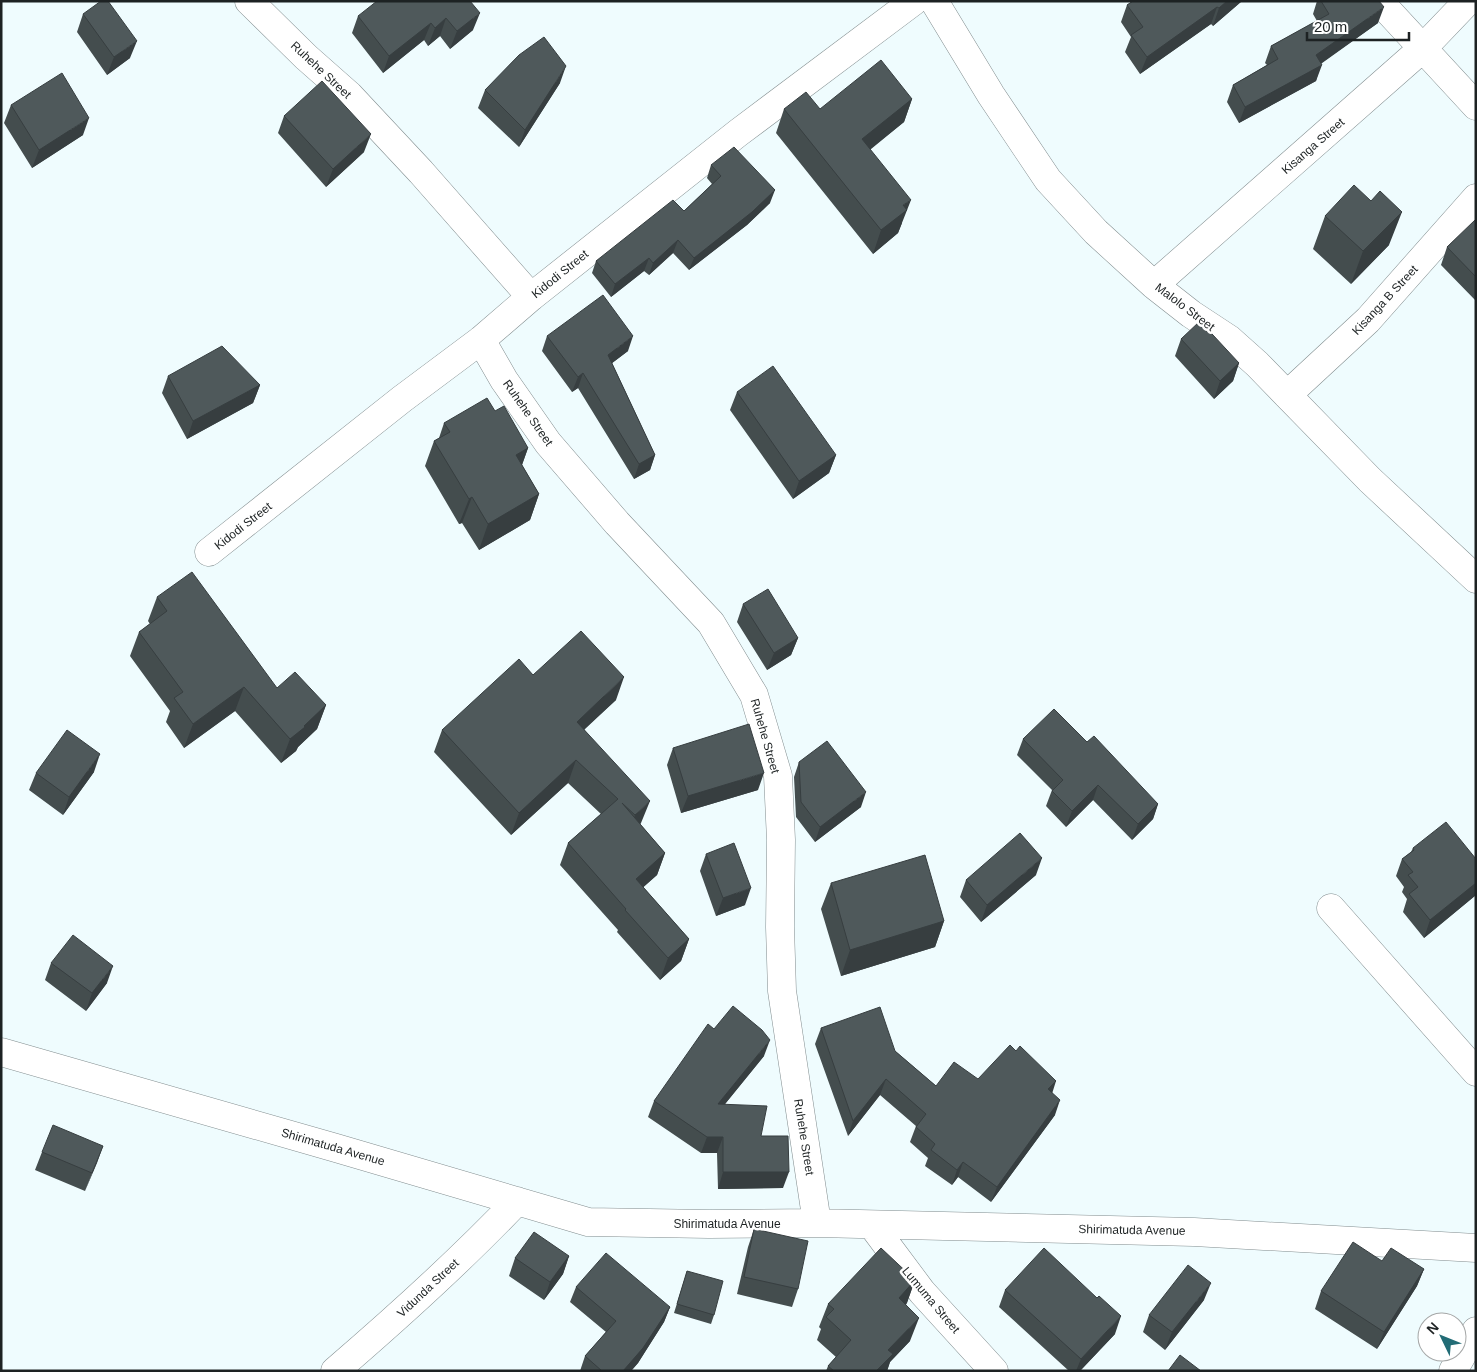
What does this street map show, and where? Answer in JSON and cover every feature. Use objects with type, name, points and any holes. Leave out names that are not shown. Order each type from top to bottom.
[{"type":"street","name":"Ruhehe Street","points":[[249,1],[306,57],[349,95],[421,172],[531,297]]},
{"type":"street","name":"Kidodi Street","points":[[209,552],[402,399],[481,340],[531,297],[738,133],[914,1]]},
{"type":"street","name":"Malolo Street","points":[[934,1],[991,95],[1048,180],[1096,232],[1154,285],[1191,314],[1229,339],[1257,364],[1370,480],[1476,579]]},
{"type":"street","points":[[1379,1],[1476,106]]},
{"type":"street","name":"Kisanga Street","points":[[1154,285],[1423,48],[1468,1]]},
{"type":"street","name":"Kisanga B Street","points":[[1287,394],[1368,320],[1476,198]]},
{"type":"street","name":"Ruhehe Street","points":[[481,340],[504,380],[548,443],[616,523],[711,623],[754,695],[778,776],[781,840],[780,926],[782,991],[817,1223]]},
{"type":"street","points":[[1331,908],[1476,1072]]},
{"type":"street","name":"Shirimatuda Avenue","points":[[1,1052],[588,1222],[817,1223],[1194,1232],[1472,1246]]},
{"type":"street","name":"Vidunda Street","points":[[335,1371],[416,1301],[478,1242],[517,1201]]},
{"type":"street","name":"Lumuma Street","points":[[872,1225],[922,1292],[994,1371]]},
{"type":"street","points":[[1453,1371],[1476,1330]]},
{"type":"building","points":[[101,1],[108,1],[137,41],[114,57],[83,14]]},
{"type":"building","points":[[377,1],[470,1],[480,13],[457,31],[446,18],[435,28],[431,23],[389,56],[358,16]]},
{"type":"building","points":[[1133,1],[1227,1],[1147,57],[1131,35],[1143,27],[1127,5]]},
{"type":"building","points":[[1321,1],[1379,1],[1384,7],[1316,55],[1322,65],[1245,107],[1233,85],[1278,59],[1271,46],[1329,14]]},
{"type":"building","points":[[544,37],[566,66],[525,130],[485,90],[519,55]]},
{"type":"building","points":[[881,60],[912,99],[862,139],[911,200],[903,205],[907,210],[881,230],[784,109],[806,92],[820,109]]},
{"type":"building","points":[[62,73],[89,118],[39,150],[11,105]]},
{"type":"building","points":[[322,81],[371,134],[333,169],[284,116]]},
{"type":"building","points":[[734,147],[775,190],[752,212],[694,258],[678,240],[653,263],[649,258],[615,284],[596,261],[673,200],[684,211],[721,176],[711,165]]},
{"type":"building","points":[[1354,185],[1371,201],[1380,191],[1402,212],[1363,251],[1325,216]]},
{"type":"building","points":[[1476,221],[1476,277],[1447,247]]},
{"type":"building","points":[[603,295],[633,336],[608,355],[655,455],[639,464],[583,373],[578,377],[547,336]]},
{"type":"building","points":[[1200,321],[1239,363],[1220,381],[1181,339]]},
{"type":"building","points":[[222,346],[260,385],[193,421],[168,376]]},
{"type":"building","points":[[773,366],[836,455],[799,481],[737,392]]},
{"type":"building","points":[[487,398],[495,411],[504,406],[528,448],[516,455],[539,494],[488,524],[472,497],[469,499],[434,441],[450,432],[444,423]]},
{"type":"building","points":[[192,572],[277,688],[295,672],[326,705],[305,727],[290,739],[244,687],[193,724],[174,698],[183,692],[139,632],[167,611],[157,597]]},
{"type":"building","points":[[768,589],[798,638],[774,653],[743,604]]},
{"type":"building","points":[[581,631],[624,677],[577,722],[650,801],[635,815],[622,803],[665,853],[636,879],[689,939],[668,958],[568,843],[618,799],[576,760],[519,813],[442,730],[519,659],[533,675]]},
{"type":"building","points":[[1054,709],[1087,742],[1094,736],[1158,804],[1138,824],[1098,785],[1072,811],[1052,791],[1063,780],[1023,739]]},
{"type":"building","points":[[749,724],[764,773],[688,796],[673,748]]},
{"type":"building","points":[[67,730],[100,754],[69,797],[36,773]]},
{"type":"building","points":[[827,741],[866,792],[820,827],[801,802],[799,762]]},
{"type":"building","points":[[1446,822],[1476,859],[1476,883],[1430,920],[1409,894],[1418,887],[1408,875],[1413,872],[1402,859]]},
{"type":"building","points":[[1020,833],[1042,858],[987,905],[966,880]]},
{"type":"building","points":[[734,843],[751,888],[723,898],[706,854]]},
{"type":"building","points":[[925,855],[944,921],[850,950],[831,883]]},
{"type":"building","points":[[73,935],[113,966],[92,993],[51,963]]},
{"type":"building","points":[[733,1006],[762,1030],[770,1040],[718,1104],[767,1106],[761,1136],[788,1136],[789,1172],[723,1172],[723,1137],[707,1137],[654,1101],[708,1024],[714,1029]]},
{"type":"building","points":[[880,1007],[895,1051],[936,1086],[954,1062],[978,1079],[1010,1045],[1016,1051],[1020,1046],[1056,1081],[1048,1089],[1060,1100],[997,1187],[963,1162],[957,1170],[931,1150],[935,1144],[916,1127],[926,1114],[886,1079],[853,1121],[821,1028]]},
{"type":"building","points":[[53,1125],[103,1146],[92,1173],[42,1152]]},
{"type":"building","points":[[754,1229],[808,1241],[798,1289],[744,1277]]},
{"type":"building","points":[[534,1232],[569,1256],[550,1282],[515,1258]]},
{"type":"building","points":[[1353,1242],[1382,1261],[1391,1248],[1424,1269],[1384,1332],[1321,1291]]},
{"type":"building","points":[[881,1248],[915,1280],[899,1298],[919,1318],[888,1350],[893,1354],[876,1371],[834,1371],[828,1366],[851,1340],[826,1317],[834,1309],[828,1304]]},
{"type":"building","points":[[1044,1248],[1097,1298],[1099,1296],[1121,1316],[1081,1359],[1005,1290]]},
{"type":"building","points":[[606,1253],[670,1307],[643,1348],[623,1371],[602,1371],[585,1356],[616,1321],[576,1287]]},
{"type":"building","points":[[1188,1265],[1211,1283],[1172,1332],[1149,1315]]},
{"type":"building","points":[[687,1271],[723,1281],[714,1315],[677,1304]]},
{"type":"building","points":[[1180,1355],[1201,1371],[1168,1371]]}]
